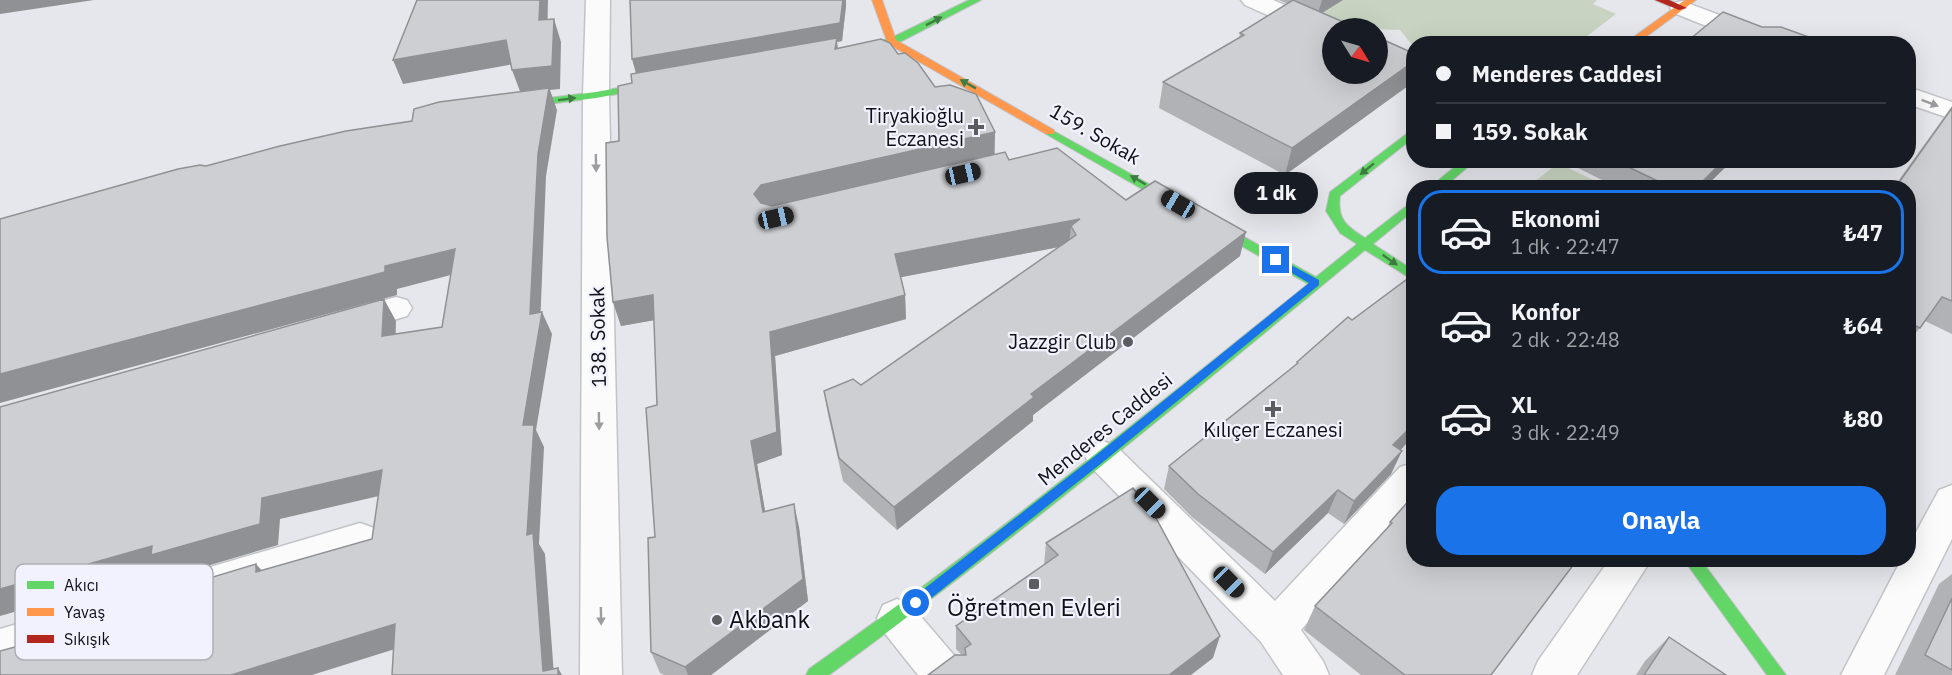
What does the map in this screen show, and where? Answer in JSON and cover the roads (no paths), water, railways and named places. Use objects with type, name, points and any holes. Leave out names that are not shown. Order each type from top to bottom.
[{"type":"main road","points":[[877,0],[892,42]]},
{"type":"main road","points":[[835,52],[892,42],[976,0]]},
{"type":"main road","points":[[1639,36],[1678,3]]},
{"type":"main road","name":"159. Sokak","points":[[892,42],[1316,283]]},
{"type":"main road","points":[[495,108],[596,95],[675,81]]},
{"type":"main road","points":[[1406,138],[1334,195],[1332,212],[1344,230],[1367,243],[1406,271]]},
{"type":"main road","points":[[1446,180],[1461,168]]},
{"type":"main road","name":"Menderes Caddesi","points":[[815,675],[897,618],[1103,456],[1316,283],[1406,215]]},
{"type":"main road","points":[[1697,567],[1777,675]]},
{"type":"street","name":"138. Sokak","points":[[598,0],[596,95],[602,675]]},
{"type":"street","points":[[1253,0],[1322,31]]},
{"type":"street","points":[[1678,3],[1755,36]]},
{"type":"street","points":[[1916,98],[1952,111]]},
{"type":"street","points":[[1045,155],[1080,147]]},
{"type":"street","points":[[317,330],[396,308]]},
{"type":"street","points":[[1103,456],[1276,629],[1308,675]]},
{"type":"street","points":[[1276,629],[1406,486]]},
{"type":"street","points":[[1862,675],[1952,501]]},
{"type":"street","points":[[213,584],[360,540]]},
{"type":"street","points":[[1553,675],[1626,567]]},
{"type":"street","points":[[897,618],[944,675]]},
{"type":"street","points":[[0,648],[15,644]]},
{"type":"place","name":"Tiryakioğlu Eczanesi","points":[[976,127]]},
{"type":"place","name":"Jazzgir Club","points":[[1128,342]]},
{"type":"place","name":"Kılıçer Eczanesi","points":[[1273,409]]},
{"type":"place","name":"Öğretmen Evleri","points":[[1034,584]]},
{"type":"place","name":"Akbank","points":[[717,620]]}]
